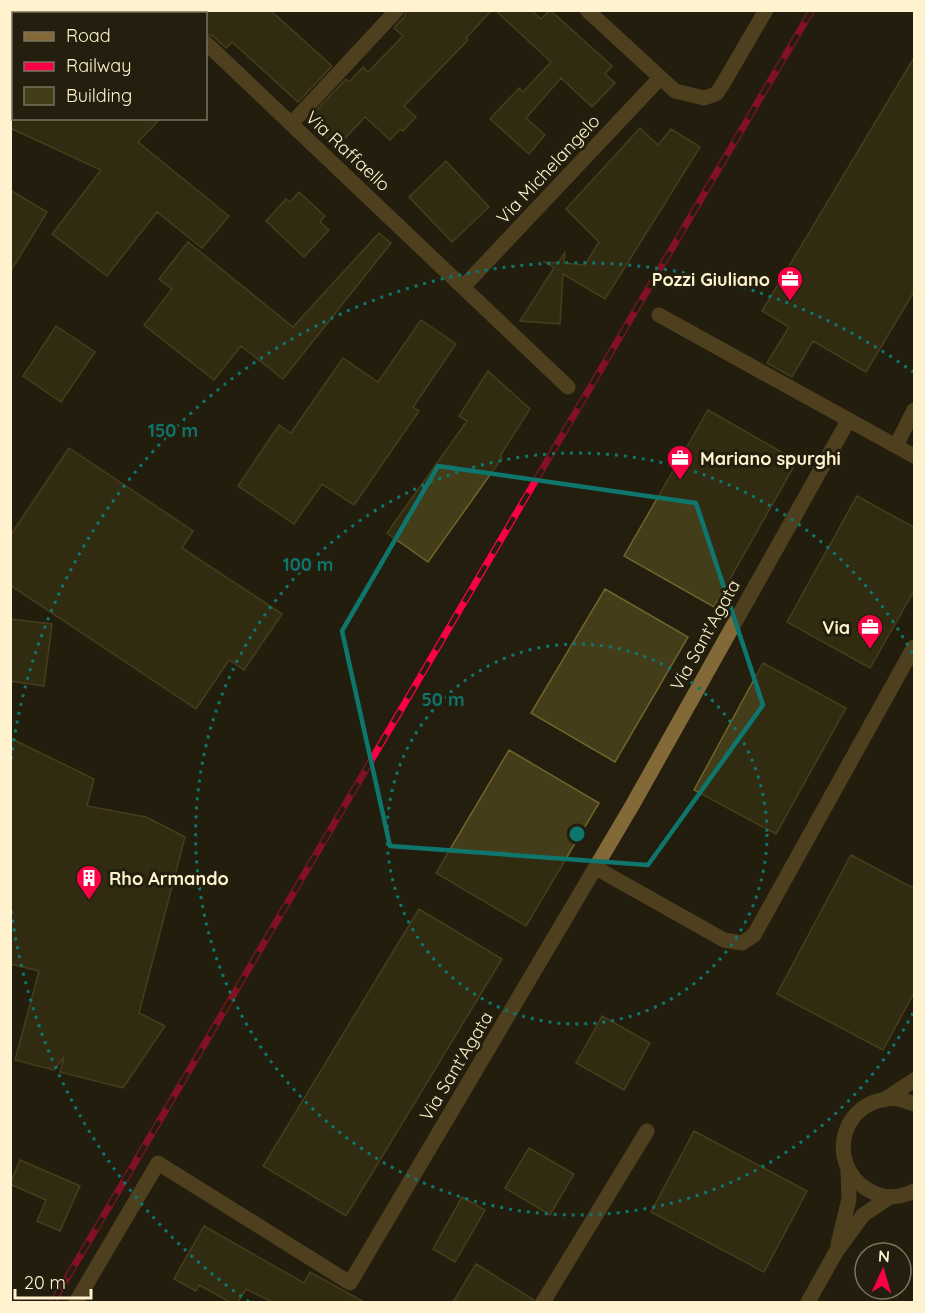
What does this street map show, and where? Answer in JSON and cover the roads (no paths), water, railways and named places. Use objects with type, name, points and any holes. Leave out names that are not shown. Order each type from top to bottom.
[{"type":"street","points":[[291,124],[398,10]]},
{"type":"street","points":[[587,10],[675,91],[704,98],[716,94],[726,81],[766,10]]},
{"type":"street","name":"Via Raffaello","points":[[207,44],[567,387]]},
{"type":"street","name":"Via Michelangelo","points":[[463,286],[660,78]]},
{"type":"street","points":[[659,315],[915,456]]},
{"type":"street","points":[[896,446],[915,410]]},
{"type":"street","name":"Via Sant'Agata","points":[[76,1302],[158,1162],[350,1283],[596,868],[848,421]]},
{"type":"street","points":[[596,868],[724,940],[742,943],[754,935],[915,647]]},
{"type":"street","points":[[836,1252],[849,1198],[848,1170],[843,1156],[843,1140],[853,1116],[866,1105],[886,1099],[915,1080]]},
{"type":"street","points":[[886,1099],[899,1099],[915,1104]]},
{"type":"street","points":[[543,1302],[646,1131]]},
{"type":"street","points":[[848,1170],[864,1189],[880,1196],[907,1195],[915,1191]]},
{"type":"street","points":[[808,1302],[836,1252],[863,1215],[890,1197]]},
{"type":"railway","points":[[53,1302],[812,10]]},
{"type":"place","name":"Pozzi Giuliano","points":[[790,302]]},
{"type":"place","name":"Mariano spurghi","points":[[680,481]]},
{"type":"place","name":"Via","points":[[870,650]]},
{"type":"place","name":"Rho Armando","points":[[89,901]]}]
